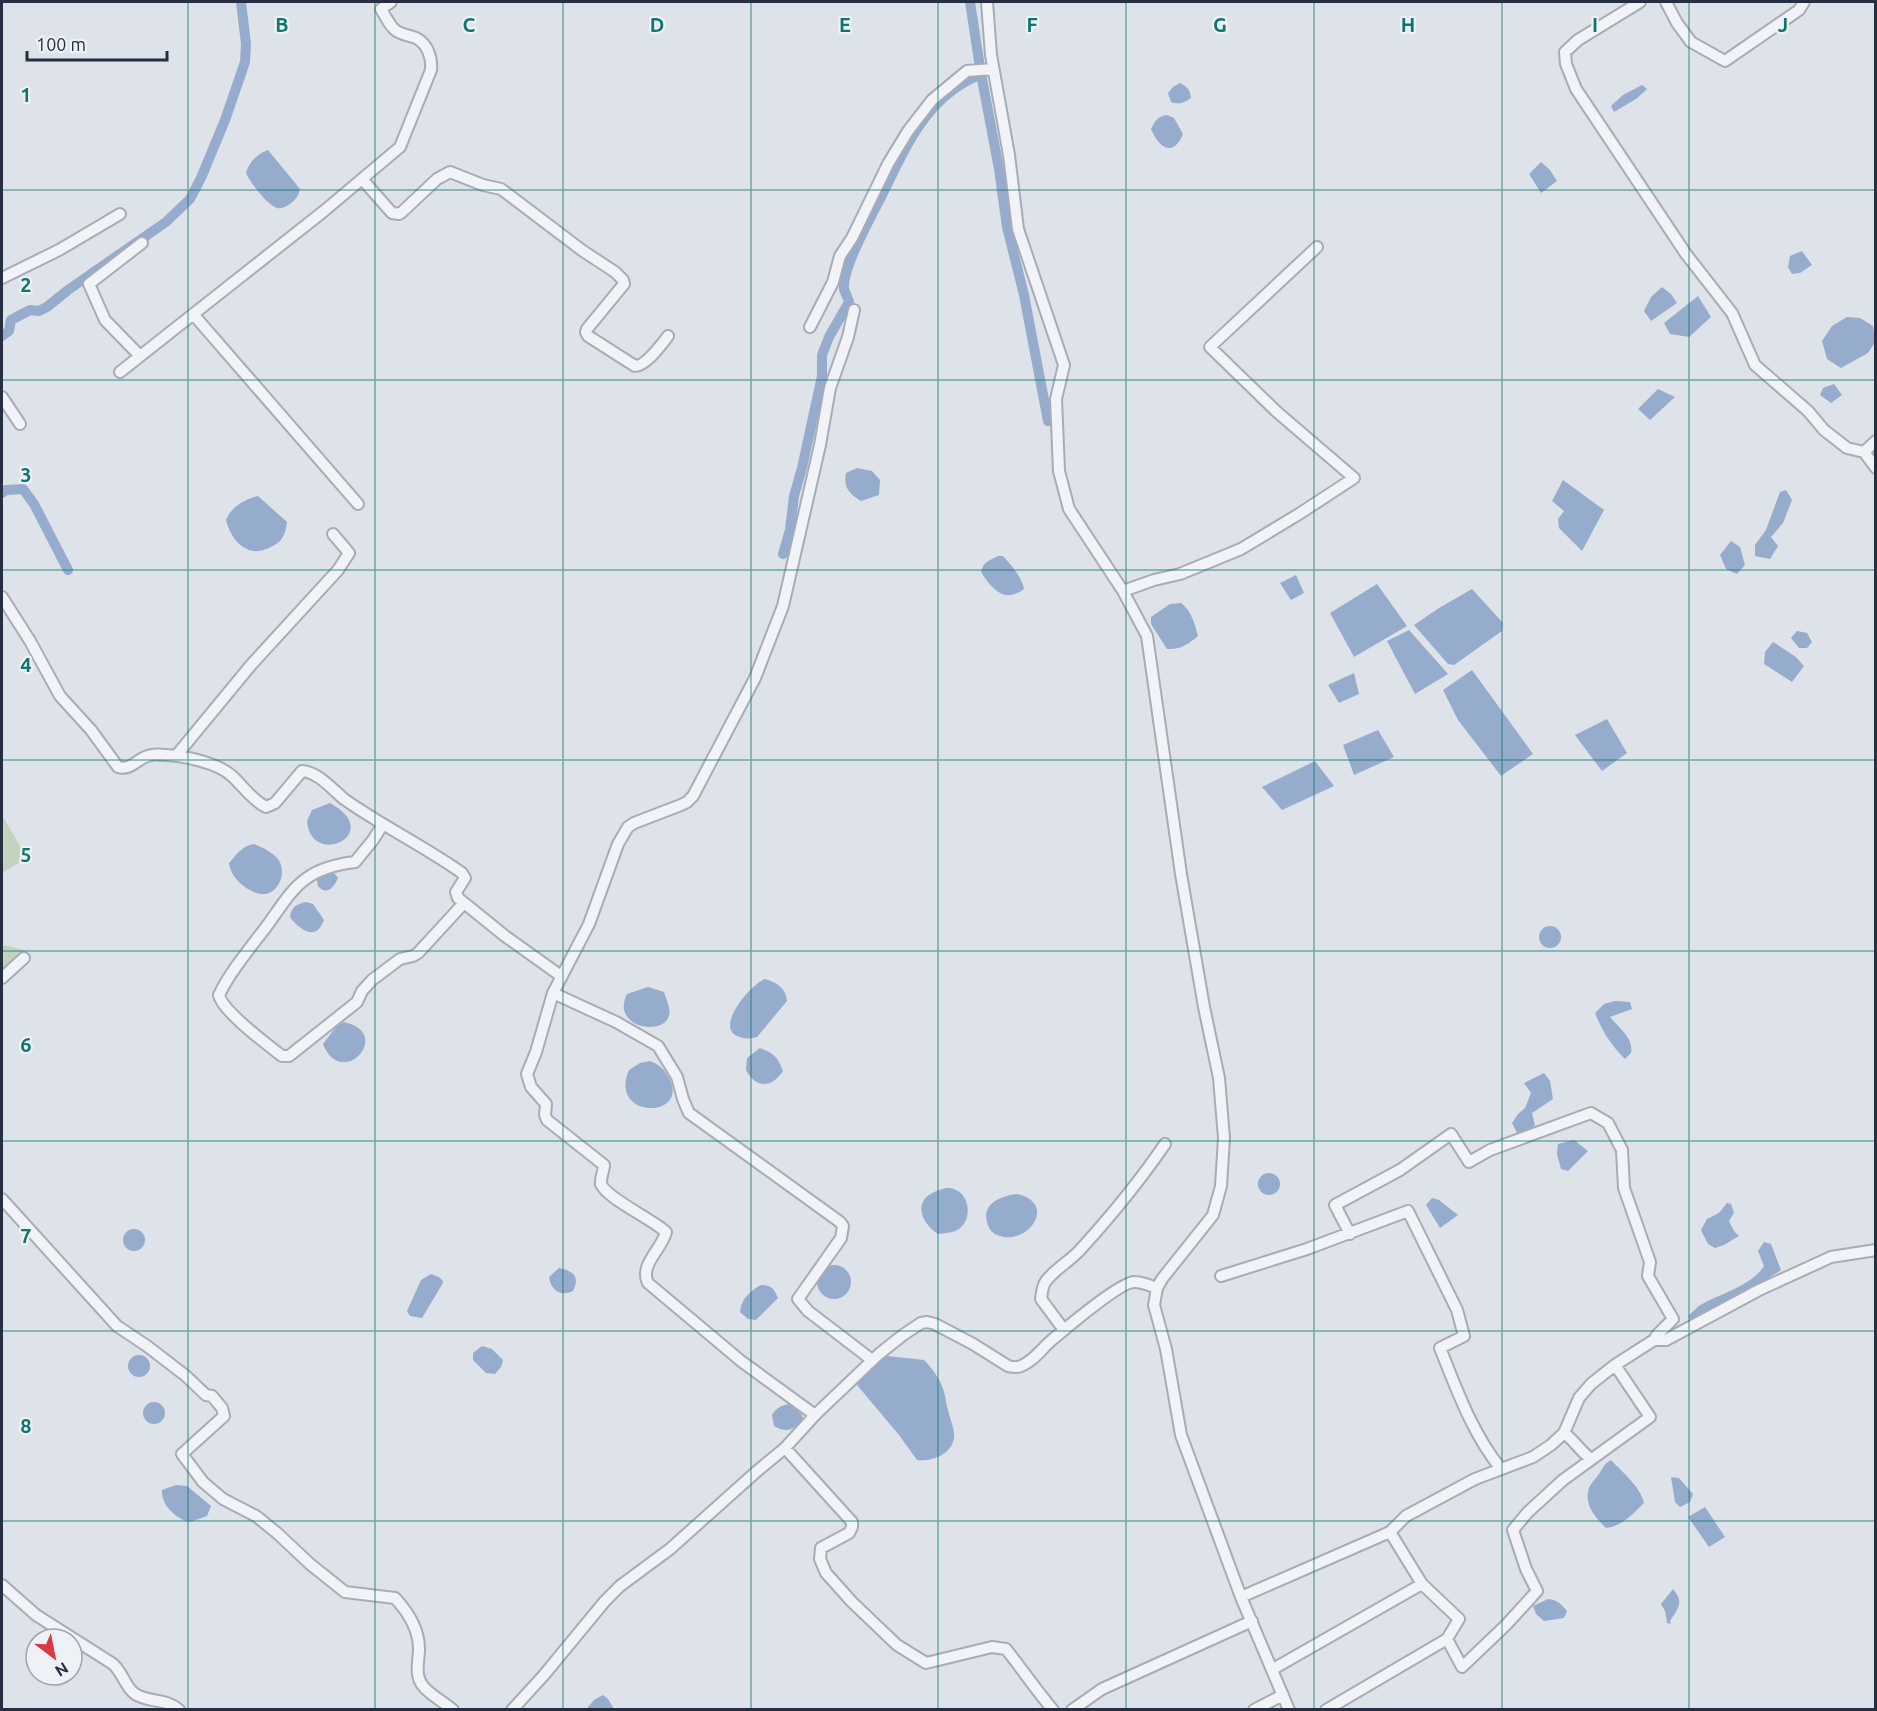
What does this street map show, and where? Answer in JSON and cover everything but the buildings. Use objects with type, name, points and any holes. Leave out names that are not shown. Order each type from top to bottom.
[{"type":"street","points":[[120,372],[400,147],[431,70],[432,62],[430,54],[419,40],[397,32],[393,28],[381,9],[391,2]]},
{"type":"street","points":[[987,2],[993,69],[1009,155],[1018,229],[1064,365],[1056,399],[1059,471],[1069,509],[1123,591],[1146,636],[1181,874],[1219,1078],[1224,1138],[1221,1186],[1213,1215],[1153,1286],[1154,1305],[1166,1349],[1181,1435],[1241,1597],[1289,1710]]},
{"type":"street","points":[[1640,2],[1578,40],[1566,52],[1566,64],[1576,89],[1686,254],[1732,313],[1755,365],[1808,411],[1824,430],[1847,448],[1864,452],[1875,468]]},
{"type":"street","points":[[1666,2],[1677,23],[1691,42],[1725,61],[1799,10],[1804,2]]},
{"type":"street","points":[[810,327],[833,282],[840,256],[852,238],[888,164],[908,131],[932,100],[967,71],[993,69]]},
{"type":"street","points":[[362,179],[395,214],[402,212],[437,179],[450,172],[483,185],[501,189],[623,280],[624,284],[587,329],[588,336],[639,367],[668,336]]},
{"type":"street","points":[[2,278],[59,250],[120,214]]},
{"type":"street","points":[[140,356],[105,320],[89,284],[142,243]]},
{"type":"street","points":[[1123,591],[1180,574],[1241,549],[1353,478],[1277,412],[1210,347],[1317,247]]},
{"type":"street","points":[[815,1415],[741,1361],[648,1283],[645,1277],[647,1267],[666,1232],[612,1196],[603,1187],[601,1181],[604,1165],[546,1118],[546,1104],[531,1087],[527,1074],[542,1034],[553,993],[589,924],[624,832],[634,823],[681,805],[693,796],[755,678],[783,606],[820,445],[830,388],[848,337],[854,310]]},
{"type":"street","points":[[193,314],[358,504]]},
{"type":"street","points":[[2,397],[20,424]]},
{"type":"street","points":[[1864,452],[1875,441]]},
{"type":"street","points":[[176,756],[237,681],[338,570],[349,553],[333,534]]},
{"type":"street","points":[[2,597],[30,641],[60,696],[91,730],[115,765],[125,768],[151,754],[176,756],[211,764],[222,768],[257,802],[266,807],[275,803],[302,771],[306,771],[316,776],[360,810],[463,874],[465,878],[456,892],[458,898],[561,976]]},
{"type":"street","points":[[383,824],[355,862],[335,865],[318,872],[298,885],[287,898],[237,966],[219,995],[220,1001],[233,1015],[282,1056],[289,1056],[357,1002],[372,980],[400,959],[418,953],[464,903]]},
{"type":"street","points":[[2,978],[24,958]]},
{"type":"street","points":[[553,993],[616,1022],[658,1046],[677,1077],[689,1113],[840,1222],[843,1226],[841,1238],[798,1299],[808,1311],[872,1360]]},
{"type":"street","points":[[1241,1597],[1390,1532],[1406,1516],[1476,1479],[1533,1457],[1564,1433],[1579,1398],[1591,1384],[1615,1365],[1654,1340],[1673,1319],[1648,1276],[1650,1262],[1624,1188],[1622,1150],[1608,1123],[1591,1113],[1490,1150],[1469,1162],[1451,1134],[1400,1170],[1335,1204],[1350,1234]]},
{"type":"street","points":[[1064,1330],[1041,1299],[1042,1286],[1109,1219],[1165,1144]]},
{"type":"street","points":[[2,1199],[117,1326],[186,1376],[206,1395],[212,1396],[222,1408],[224,1416],[182,1454],[203,1482],[223,1499],[256,1516],[345,1592],[395,1598],[406,1610],[416,1630],[419,1647],[418,1676],[423,1686],[453,1710]]},
{"type":"street","points":[[1221,1276],[1350,1234],[1408,1211],[1457,1310],[1464,1336],[1440,1348],[1465,1409],[1492,1458],[1501,1469]]},
{"type":"street","points":[[1654,1340],[1666,1340],[1759,1290],[1831,1257],[1875,1250]]},
{"type":"street","points":[[516,1708],[620,1586],[670,1549],[785,1448],[815,1415],[872,1360],[921,1323],[927,1322],[950,1332],[1014,1368],[1035,1358],[1064,1330],[1124,1285],[1135,1281],[1153,1286]]},
{"type":"street","points":[[1448,1639],[1461,1667],[1506,1625],[1537,1591],[1526,1569],[1513,1530],[1528,1512],[1563,1480],[1650,1417],[1615,1365]]},
{"type":"street","points":[[1564,1433],[1572,1439],[1580,1451],[1591,1459]]},
{"type":"street","points":[[785,1448],[852,1522],[849,1533],[821,1548],[820,1559],[826,1573],[852,1602],[897,1645],[926,1663],[992,1647],[1006,1649],[1053,1710]]},
{"type":"street","points":[[1326,1710],[1448,1639],[1459,1619],[1422,1584],[1390,1532]]},
{"type":"street","points":[[1273,1669],[1422,1584]]},
{"type":"street","points":[[2,1585],[36,1615],[113,1664],[133,1693],[153,1701],[173,1704],[179,1710]]},
{"type":"street","points":[[1072,1710],[1102,1689],[1252,1620]]},
{"type":"street","points":[[1254,1710],[1282,1695]]},
{"type":"green space","points":[[2,815],[27,858],[2,873]]},
{"type":"green space","points":[[4,945],[24,950],[2,973],[2,948]]},
{"type":"water","points":[[1180,83],[1188,89],[1191,98],[1182,103],[1171,102],[1168,93]]},
{"type":"water","points":[[1642,85],[1647,89],[1636,99],[1614,112],[1611,106],[1623,95]]},
{"type":"water","points":[[1167,115],[1174,118],[1183,134],[1171,148],[1162,145],[1151,129],[1157,119]]},
{"type":"water","points":[[268,150],[300,189],[295,199],[282,208],[269,203],[246,173],[254,159]]},
{"type":"water","points":[[1541,162],[1557,181],[1541,193],[1529,174]]},
{"type":"water","points":[[1802,251],[1812,265],[1800,273],[1792,274],[1788,267],[1790,256]]},
{"type":"water","points":[[1662,287],[1677,303],[1651,321],[1644,311],[1651,297]]},
{"type":"water","points":[[1698,296],[1711,317],[1689,337],[1670,334],[1664,323]]},
{"type":"water","points":[[1847,317],[1860,318],[1873,326],[1875,342],[1868,353],[1841,368],[1827,359],[1822,341],[1832,326]]},
{"type":"water","points":[[1834,384],[1842,395],[1831,403],[1820,395],[1823,388]]},
{"type":"water","points":[[1658,389],[1675,397],[1650,420],[1638,409]]},
{"type":"water","points":[[857,468],[872,471],[880,480],[879,495],[861,501],[850,493],[845,482],[846,473]]},
{"type":"water","points":[[1563,480],[1604,510],[1582,551],[1559,528],[1558,519],[1564,511],[1552,501]]},
{"type":"water","points":[[1786,490],[1792,500],[1783,523],[1771,537],[1778,546],[1770,559],[1755,556],[1755,545],[1766,530],[1780,492]]},
{"type":"water","points":[[258,496],[287,522],[280,541],[266,549],[253,551],[244,548],[237,541],[226,520],[239,504]]},
{"type":"water","points":[[1731,541],[1740,547],[1745,565],[1737,574],[1726,569],[1720,555]]},
{"type":"water","points":[[1003,556],[1013,567],[1024,589],[1005,595],[999,593],[990,584],[981,572],[987,562]]},
{"type":"water","points":[[1296,575],[1304,593],[1291,600],[1280,583]]},
{"type":"water","points":[[1377,584],[1407,626],[1354,657],[1330,613]]},
{"type":"water","points":[[1472,589],[1503,623],[1502,631],[1454,665],[1448,664],[1414,625]]},
{"type":"water","points":[[1181,603],[1190,613],[1198,636],[1180,647],[1167,649],[1151,624],[1151,617],[1170,604]]},
{"type":"water","points":[[1409,630],[1448,674],[1415,694],[1387,641]]},
{"type":"water","points":[[1797,631],[1807,633],[1812,642],[1807,648],[1799,648],[1791,638]]},
{"type":"water","points":[[1773,642],[1796,657],[1804,666],[1792,682],[1764,664],[1765,652]]},
{"type":"water","points":[[1472,670],[1533,754],[1501,776],[1458,720],[1443,690]]},
{"type":"water","points":[[1354,673],[1359,694],[1339,703],[1328,685]]},
{"type":"water","points":[[1607,719],[1627,753],[1602,771],[1575,735]]},
{"type":"water","points":[[1378,730],[1394,757],[1354,775],[1343,745]]},
{"type":"water","points":[[1315,761],[1334,786],[1282,810],[1262,787]]},
{"type":"water","points":[[330,803],[345,815],[351,826],[348,835],[341,842],[331,845],[320,843],[311,835],[307,821],[312,810]]},
{"type":"water","points":[[254,844],[273,854],[281,864],[280,882],[267,894],[255,893],[245,887],[231,871],[229,863],[240,851]]},
{"type":"water","points":[[332,870],[338,878],[334,885],[330,890],[321,889],[317,880]]},
{"type":"water","points":[[306,902],[313,904],[324,920],[317,931],[308,932],[290,917],[295,906]]},
{"type":"water","points":[[1550,926],[1558,929],[1561,937],[1558,945],[1550,948],[1542,945],[1539,937],[1542,929]]},
{"type":"water","points":[[765,979],[780,986],[787,1001],[757,1037],[737,1036],[731,1031],[732,1015],[744,997]]},
{"type":"water","points":[[648,987],[664,992],[669,1006],[669,1015],[665,1022],[658,1026],[640,1026],[626,1015],[624,1006],[627,994]]},
{"type":"water","points":[[1615,1001],[1630,1002],[1632,1009],[1610,1017],[1630,1043],[1631,1053],[1625,1059],[1607,1038],[1595,1013],[1604,1004]]},
{"type":"water","points":[[344,1022],[358,1028],[365,1037],[365,1046],[351,1061],[341,1062],[331,1057],[323,1044],[336,1027]]},
{"type":"water","points":[[760,1048],[774,1056],[783,1071],[774,1081],[764,1084],[754,1081],[746,1070],[747,1058]]},
{"type":"water","points":[[650,1061],[666,1074],[673,1093],[668,1102],[659,1107],[648,1108],[637,1105],[629,1098],[625,1086],[629,1070],[640,1063]]},
{"type":"water","points":[[1544,1073],[1550,1081],[1553,1099],[1532,1113],[1535,1125],[1527,1132],[1518,1135],[1512,1123],[1525,1108],[1531,1093],[1524,1083]]},
{"type":"water","points":[[1574,1140],[1588,1151],[1568,1171],[1561,1169],[1557,1154],[1558,1144]]},
{"type":"water","points":[[1269,1173],[1279,1180],[1280,1184],[1273,1194],[1269,1195],[1259,1188],[1258,1184],[1265,1174]]},
{"type":"water","points":[[946,1188],[955,1189],[965,1198],[967,1216],[957,1230],[938,1234],[924,1220],[921,1210],[928,1195]]},
{"type":"water","points":[[1017,1194],[1029,1199],[1036,1206],[1037,1214],[1034,1223],[1019,1235],[1008,1237],[995,1234],[986,1218],[989,1206],[998,1199]]},
{"type":"water","points":[[1432,1198],[1439,1200],[1458,1215],[1440,1228],[1426,1205]]},
{"type":"water","points":[[1727,1203],[1731,1204],[1734,1213],[1729,1221],[1739,1236],[1715,1248],[1708,1244],[1701,1230],[1707,1219],[1719,1213]]},
{"type":"water","points":[[134,1229],[142,1232],[145,1240],[142,1248],[134,1251],[126,1248],[123,1240],[126,1232]]},
{"type":"water","points":[[1764,1242],[1771,1244],[1781,1270],[1751,1290],[1691,1321],[1688,1316],[1699,1306],[1743,1284],[1759,1273],[1764,1266],[1758,1251]]},
{"type":"water","points":[[834,1265],[846,1270],[851,1282],[846,1294],[834,1299],[822,1294],[817,1282],[822,1270]]},
{"type":"water","points":[[559,1268],[572,1273],[576,1278],[573,1291],[560,1293],[552,1286],[549,1277]]},
{"type":"water","points":[[431,1274],[439,1277],[443,1283],[422,1318],[410,1316],[407,1311],[421,1280]]},
{"type":"water","points":[[761,1285],[772,1288],[778,1298],[756,1320],[748,1319],[740,1312],[742,1303]]},
{"type":"water","points":[[482,1346],[492,1349],[503,1360],[495,1374],[486,1373],[473,1360],[473,1353]]},
{"type":"water","points":[[139,1355],[147,1358],[150,1366],[147,1374],[139,1377],[131,1374],[128,1366],[131,1358]]},
{"type":"water","points":[[887,1356],[924,1360],[933,1370],[943,1388],[954,1438],[949,1448],[940,1456],[929,1460],[917,1460],[857,1385],[866,1372]]},
{"type":"water","points":[[154,1402],[162,1405],[165,1413],[162,1421],[154,1424],[146,1421],[143,1413],[146,1405]]},
{"type":"water","points":[[789,1404],[799,1410],[803,1418],[791,1429],[783,1430],[774,1426],[772,1415],[779,1407]]},
{"type":"water","points":[[1611,1460],[1635,1485],[1644,1503],[1622,1522],[1606,1528],[1591,1509],[1588,1492],[1592,1483]]},
{"type":"water","points":[[1671,1477],[1679,1478],[1693,1494],[1690,1502],[1680,1507],[1675,1502]]},
{"type":"water","points":[[176,1485],[187,1486],[211,1506],[207,1516],[190,1522],[170,1510],[162,1496],[162,1490]]},
{"type":"water","points":[[1705,1507],[1725,1537],[1709,1547],[1688,1517]]},
{"type":"water","points":[[1673,1589],[1679,1605],[1670,1621],[1671,1624],[1667,1623],[1661,1604]]},
{"type":"water","points":[[1548,1599],[1559,1603],[1567,1611],[1564,1618],[1544,1621],[1536,1614],[1533,1606]]},
{"type":"water","points":[[603,1695],[614,1709],[588,1709],[594,1700]]},
{"type":"waterway","points":[[2,336],[9,331],[11,320],[30,310],[39,311],[47,307],[166,222],[190,199],[225,120],[245,62],[246,44],[241,2]]},
{"type":"waterway","points":[[970,2],[1007,227],[1024,295],[1048,421]]},
{"type":"waterway","points":[[783,554],[822,376],[822,355],[829,337],[849,302],[844,289],[853,255],[917,128],[949,92],[981,74]]},
{"type":"waterway","points":[[2,493],[6,490],[23,489],[34,504],[68,570]]}]
